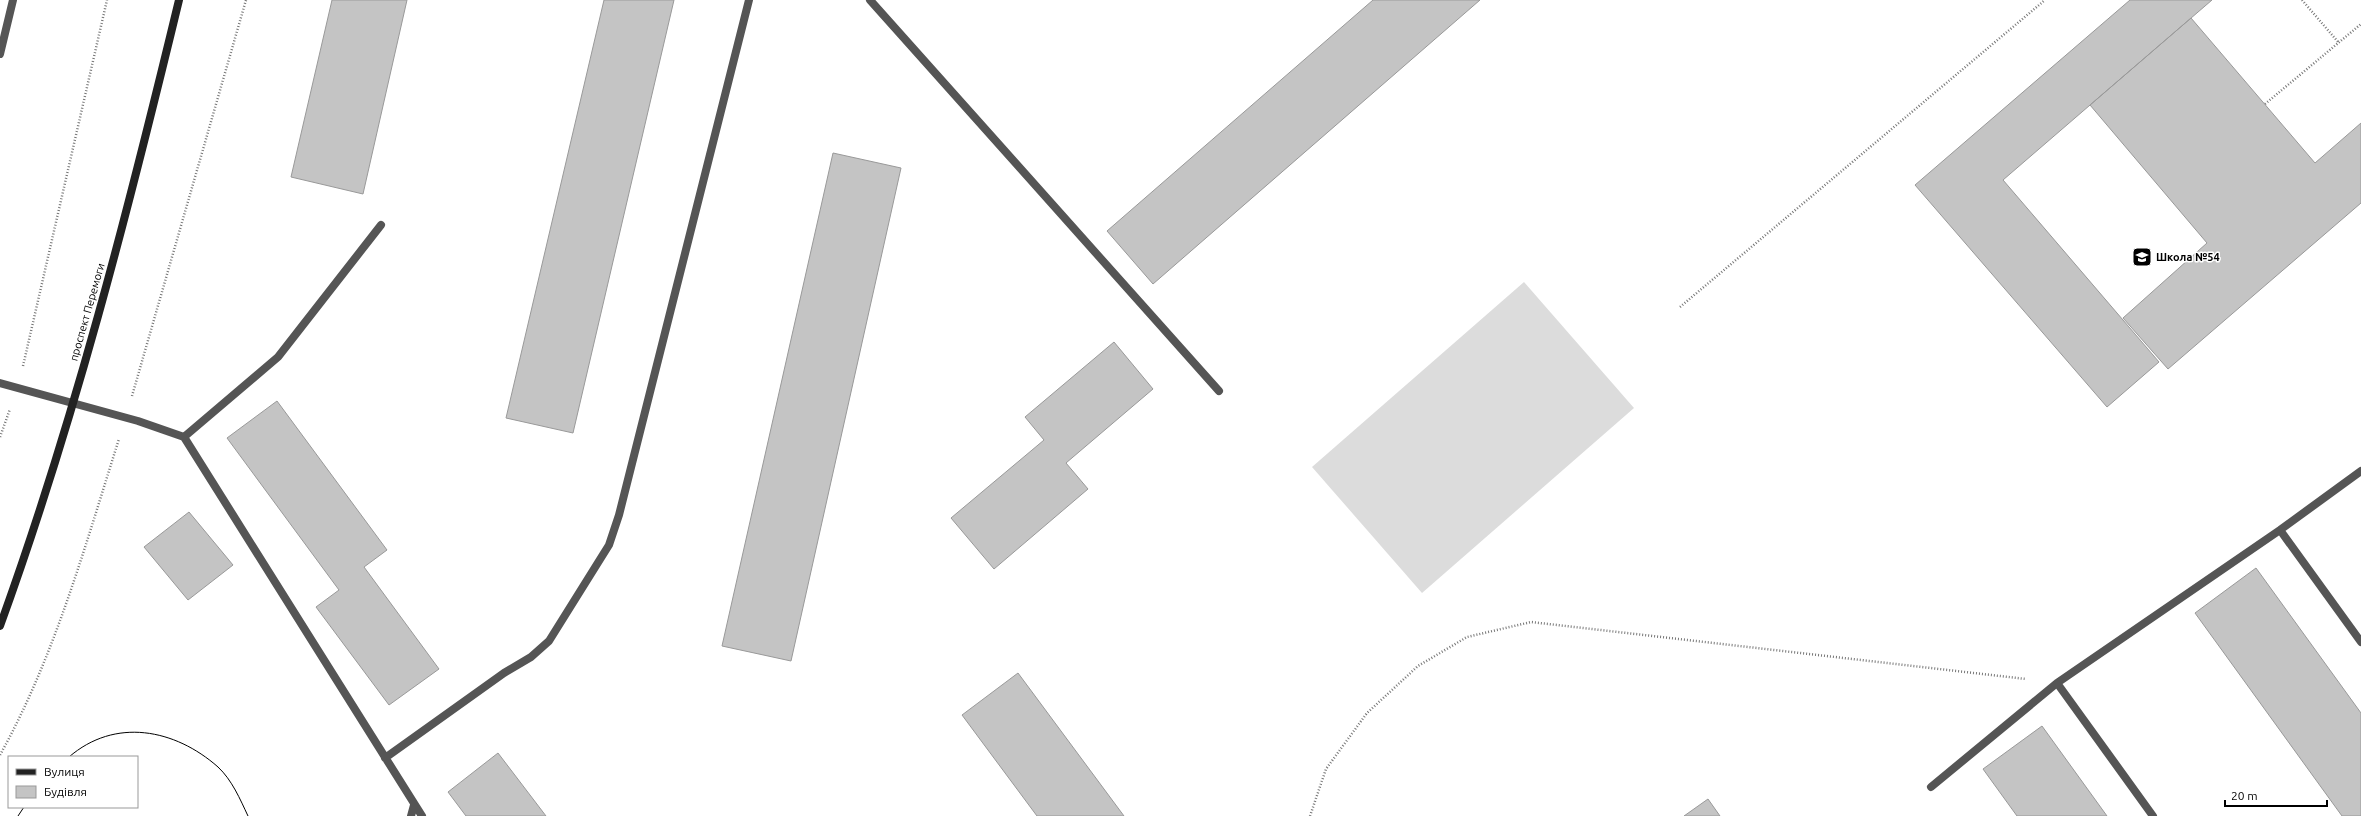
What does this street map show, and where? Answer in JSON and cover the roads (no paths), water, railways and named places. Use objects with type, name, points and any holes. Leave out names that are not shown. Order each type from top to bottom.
[{"type":"main road","name":"проспект Перемоги","points":[[0,626],[73,403],[132,191],[180,0]]},
{"type":"lane","points":[[0,54],[13,0]]},
{"type":"lane","points":[[385,758],[504,673],[531,658],[548,641],[609,545],[621,508],[749,0]]},
{"type":"lane","points":[[870,0],[1219,391]]},
{"type":"lane","points":[[184,437],[278,357],[381,225]]},
{"type":"lane","points":[[0,383],[126,417],[184,437],[422,816]]},
{"type":"lane","points":[[1931,787],[2057,683],[2280,530],[2361,471]]},
{"type":"lane","points":[[2280,530],[2361,642]]},
{"type":"lane","points":[[2057,683],[2154,816]]},
{"type":"lane","points":[[411,816],[414,805]]},
{"type":"tram line","points":[[70,756],[87,744],[106,736],[125,733],[145,733],[164,737],[183,744],[201,754],[218,767],[232,784],[248,816]]},
{"type":"tram line","points":[[18,816],[23,808]]},
{"type":"place","name":"Школа №54","points":[[2142,257]]}]
